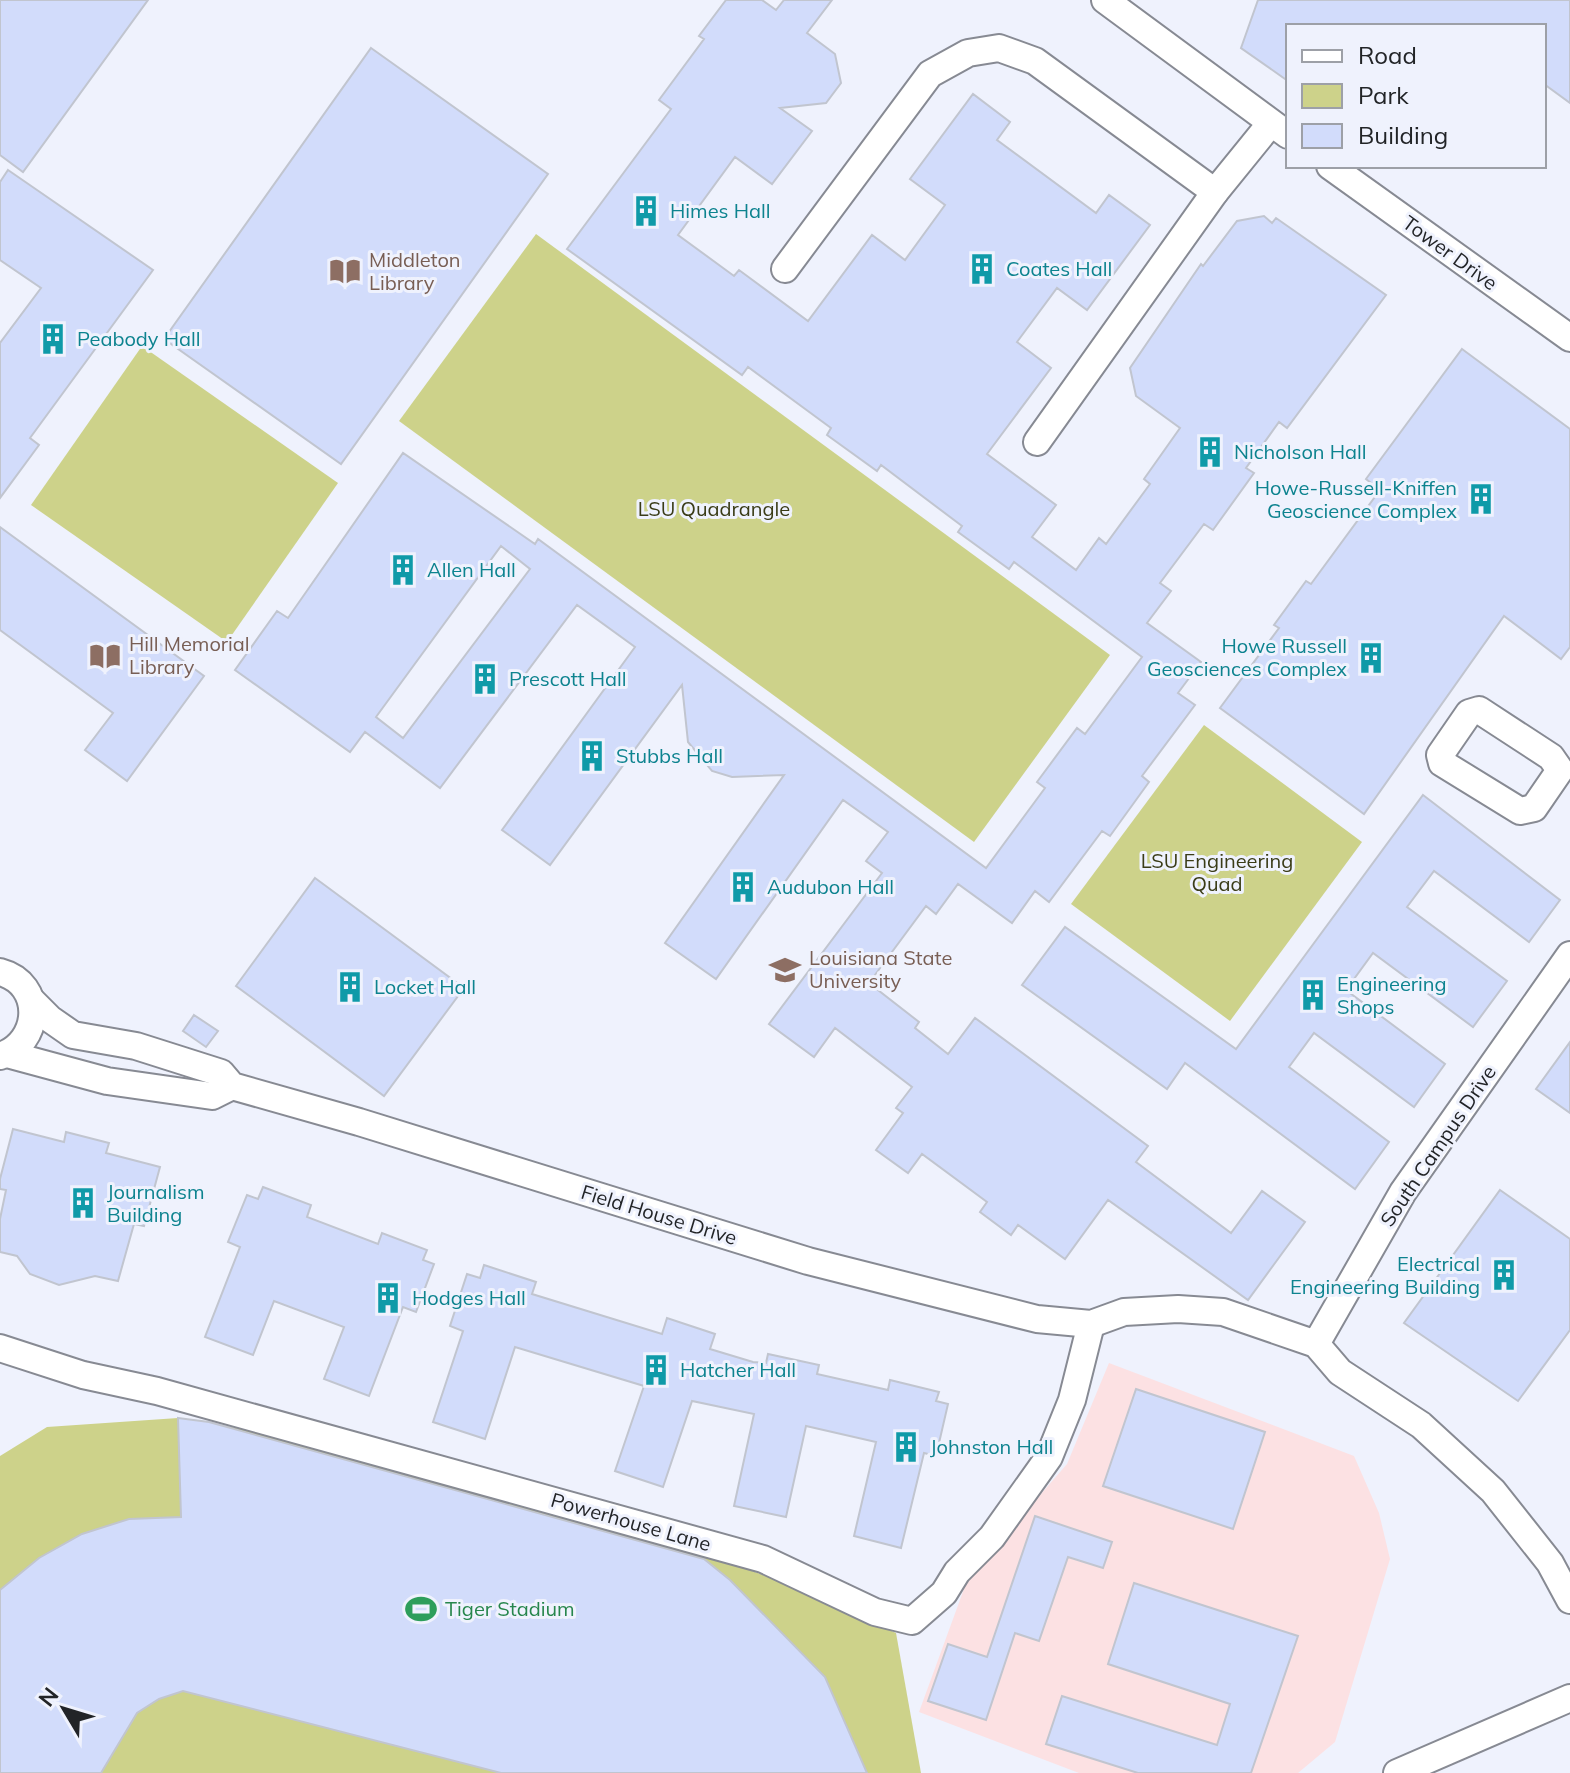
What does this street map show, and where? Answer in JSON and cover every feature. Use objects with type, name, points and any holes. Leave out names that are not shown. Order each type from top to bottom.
[{"type":"street","points":[[1037,442],[1215,192],[1279,129],[1105,0]]},
{"type":"street","points":[[785,269],[930,74],[968,53],[999,48],[1035,61],[1215,192]]},
{"type":"street","name":"Tower Drive","points":[[1333,168],[1570,338]]},
{"type":"street","name":"South Campus Drive","points":[[1316,1344],[1403,1192],[1570,955]]},
{"type":"street","name":"Field House Drive","points":[[0,972],[16,979],[31,1000],[73,1035],[136,1046],[221,1073],[232,1086],[359,1122],[808,1261],[1046,1322],[1091,1324]]},
{"type":"street","points":[[4,1055],[22,1043],[31,1027],[31,1000]]},
{"type":"street","name":"Field House Drive","points":[[4,1055],[122,1083],[212,1096],[232,1086]]},
{"type":"street","points":[[1091,1324],[1124,1312],[1178,1309],[1223,1312],[1316,1344],[1340,1372],[1421,1425],[1493,1491],[1550,1563],[1570,1600]]},
{"type":"street","name":"Powerhouse Lane","points":[[0,1348],[83,1375],[157,1391],[763,1559],[875,1612],[912,1621],[944,1593],[957,1572],[992,1537],[1049,1457],[1072,1400],[1091,1324]]},
{"type":"street","points":[[1397,1773],[1570,1698]]},
{"type":"shaded area","points":[[1109,1363],[1354,1456],[1379,1513],[1390,1559],[1335,1742],[1298,1773],[1079,1773],[919,1712],[968,1578],[1067,1464]]},
{"type":"green space","name":"LSU Quadrangle","points":[[536,234],[1110,655],[974,842],[399,421]]},
{"type":"green space","points":[[142,346],[338,483],[227,642],[31,505]]},
{"type":"green space","name":"LSU Engineering Quad","points":[[1204,725],[1362,842],[1230,1021],[1071,904]]},
{"type":"green space","name":"Tiger Stadium","points":[[178,1418],[265,1433],[693,1550],[789,1584],[896,1633],[921,1773],[0,1773],[0,1456],[47,1427]]},
{"type":"building","points":[[0,0],[148,0],[23,172],[0,155]]},
{"type":"building","points":[[726,0],[762,0],[776,10],[784,0],[832,0],[807,33],[835,54],[841,83],[826,103],[780,108],[812,131],[772,184],[735,157],[678,235],[734,276],[739,270],[808,321],[872,235],[905,260],[945,205],[910,179],[973,94],[1010,122],[997,140],[1096,213],[1109,195],[1150,225],[1087,310],[1057,288],[1017,342],[1051,368],[987,454],[1056,505],[1032,537],[1076,570],[1099,538],[1106,544],[1150,484],[1144,479],[1180,428],[1136,396],[1130,368],[1201,264],[1203,266],[1237,221],[1264,216],[1272,223],[1276,218],[1386,295],[1287,428],[1279,422],[1246,468],[1254,473],[1213,530],[1204,524],[1160,583],[1171,591],[1147,623],[1201,662],[1178,693],[1195,705],[1142,776],[1149,782],[1110,836],[1102,831],[1049,902],[1035,891],[1012,923],[958,884],[936,914],[926,906],[869,983],[919,1022],[915,1028],[948,1054],[975,1018],[1148,1146],[1136,1162],[1231,1233],[1262,1191],[1305,1222],[1248,1300],[1108,1200],[1065,1259],[1018,1225],[1011,1235],[980,1212],[987,1202],[922,1154],[908,1173],[876,1150],[903,1113],[896,1108],[912,1087],[835,1028],[814,1057],[769,1024],[882,873],[866,861],[888,832],[843,800],[716,979],[665,943],[784,775],[732,777],[712,771],[688,742],[682,685],[550,865],[502,830],[635,647],[577,605],[440,788],[365,732],[350,752],[235,670],[277,611],[288,618],[403,453],[535,544],[538,539],[986,868],[1045,788],[1037,782],[1077,728],[1085,734],[1142,657],[1014,562],[1009,569],[958,532],[962,526],[881,465],[877,471],[827,435],[831,428],[748,367],[742,375],[567,249],[671,109],[659,100],[704,39],[699,36]],"holes":[[[501,546],[530,569],[403,738],[376,717]]]},
{"type":"building","points":[[1258,0],[1570,0],[1570,103],[1546,85],[1546,24],[1286,24],[1286,80],[1241,48]]},
{"type":"building","name":"Middleton Library","points":[[371,48],[548,174],[341,464],[164,339]]},
{"type":"building","name":"Peabody Hall","points":[[8,170],[153,270],[30,438],[39,445],[0,498],[0,343],[41,288],[0,260],[0,182]]},
{"type":"building","points":[[1462,349],[1570,429],[1570,647],[1561,659],[1504,616],[1364,814],[1220,708],[1279,628],[1274,625],[1306,581],[1311,584],[1380,490],[1366,479]]},
{"type":"building","name":"Hill Memorial Library","points":[[0,527],[204,676],[127,781],[85,750],[113,713],[0,630]]},
{"type":"building","name":"Engineering Shops","points":[[1423,795],[1560,900],[1529,942],[1434,871],[1407,907],[1507,981],[1473,1027],[1373,953],[1346,990],[1445,1064],[1414,1107],[1314,1033],[1289,1067],[1389,1142],[1355,1189],[1185,1063],[1167,1089],[1022,985],[1065,927],[1236,1049]]},
{"type":"building","name":"Locket Hall","points":[[315,878],[464,988],[384,1096],[236,986]]},
{"type":"building","points":[[194,1015],[218,1031],[206,1047],[183,1031]]},
{"type":"building","points":[[1570,1042],[1570,1113],[1536,1089]]},
{"type":"building","name":"Journalism Building","points":[[13,1129],[64,1142],[66,1132],[109,1143],[106,1153],[160,1167],[144,1226],[134,1224],[118,1281],[95,1276],[59,1285],[30,1274],[17,1256],[0,1252],[0,1219],[6,1190],[0,1189],[0,1179]]},
{"type":"building","name":"Hodges Hall","points":[[263,1187],[311,1205],[307,1217],[378,1244],[382,1233],[427,1250],[423,1260],[434,1264],[416,1312],[403,1307],[369,1396],[324,1379],[344,1327],[274,1301],[253,1355],[205,1337],[240,1247],[228,1242],[247,1195],[258,1199]]},
{"type":"building","name":"Electrical Engineering Building","points":[[1500,1190],[1570,1239],[1570,1330],[1518,1401],[1404,1323]]},
{"type":"building","points":[[484,1265],[536,1282],[532,1294],[662,1334],[667,1318],[715,1334],[710,1349],[753,1362],[766,1363],[768,1354],[819,1365],[817,1374],[888,1390],[890,1380],[939,1392],[936,1401],[948,1404],[936,1456],[924,1453],[901,1548],[854,1536],[876,1442],[806,1426],[786,1517],[734,1506],[754,1414],[692,1401],[663,1487],[615,1471],[644,1386],[515,1347],[485,1439],[433,1422],[463,1331],[450,1326],[467,1274],[480,1278]]},
{"type":"building","points":[[1136,1389],[1265,1432],[1233,1529],[1103,1486]]},
{"type":"building","name":"Tiger Stadium","points":[[178,1418],[209,1422],[704,1559],[730,1580],[825,1677],[867,1773],[501,1773],[183,1691],[159,1699],[137,1713],[101,1773],[0,1773],[0,1590],[39,1558],[82,1534],[129,1519],[181,1517]]},
{"type":"building","points":[[1035,1516],[1112,1542],[1103,1568],[1068,1557],[1039,1641],[1015,1633],[986,1720],[928,1701],[948,1644],[987,1657]]},
{"type":"building","points":[[1134,1583],[1298,1636],[1251,1773],[1138,1773],[1046,1744],[1062,1696],[1217,1745],[1230,1704],[1108,1664]]},
{"type":"place","name":"Himes Hall","points":[[646,211]]},
{"type":"place","name":"Coates Hall","points":[[982,269]]},
{"type":"place","name":"Middleton Library","points":[[345,271]]},
{"type":"place","name":"Peabody Hall","points":[[53,339]]},
{"type":"place","name":"Nicholson Hall","points":[[1210,452]]},
{"type":"place","name":"Howe-Russell-Kniffen Geoscience Complex","points":[[1481,499]]},
{"type":"place","name":"Allen Hall","points":[[403,570]]},
{"type":"place","name":"Hill Memorial Library","points":[[105,656]]},
{"type":"place","name":"Howe Russell Geosciences Complex","points":[[1371,658]]},
{"type":"place","name":"Prescott Hall","points":[[485,679]]},
{"type":"place","name":"Stubbs Hall","points":[[592,756]]},
{"type":"place","name":"Audubon Hall","points":[[743,887]]},
{"type":"place","name":"Louisiana State University","points":[[785,970]]},
{"type":"place","name":"Locket Hall","points":[[350,987]]},
{"type":"place","name":"Engineering Shops","points":[[1313,995]]},
{"type":"place","name":"Journalism Building","points":[[83,1203]]},
{"type":"place","name":"Electrical Engineering Building","points":[[1504,1275]]},
{"type":"place","name":"Hodges Hall","points":[[388,1298]]},
{"type":"place","name":"Hatcher Hall","points":[[656,1370]]},
{"type":"place","name":"Johnston Hall","points":[[906,1447]]},
{"type":"place","name":"Tiger Stadium","points":[[421,1609]]}]
